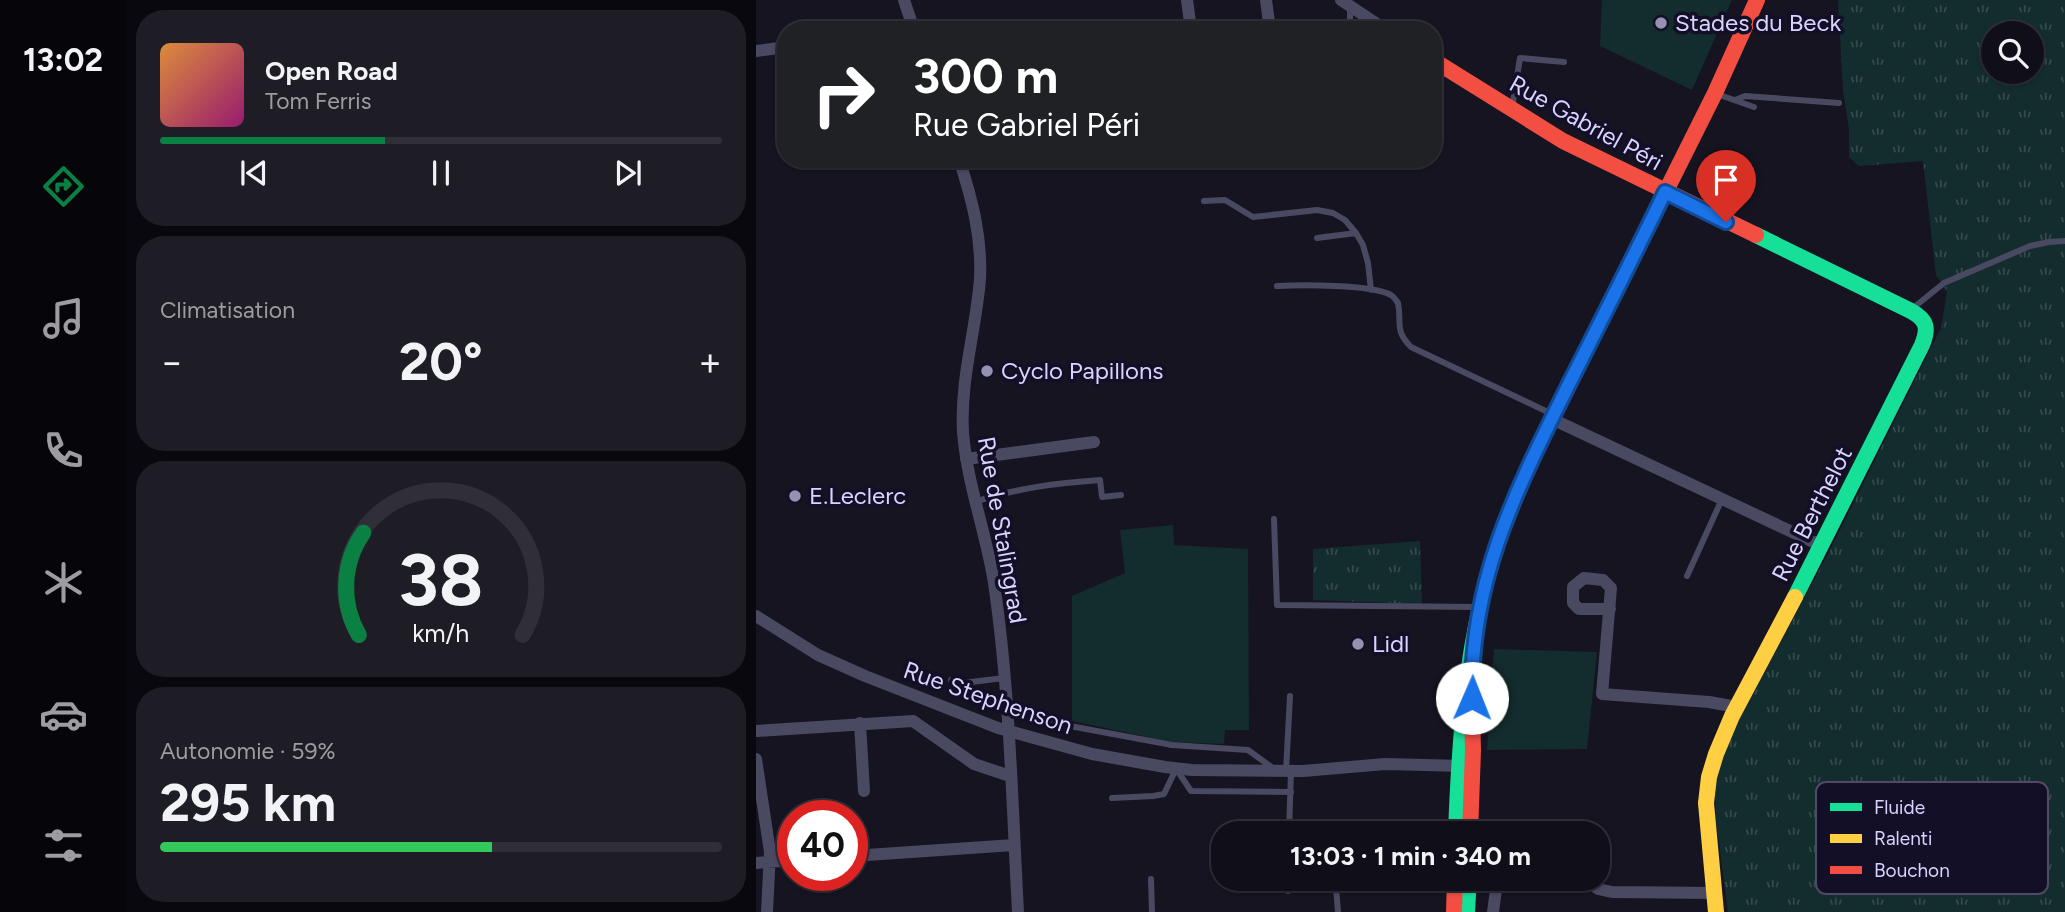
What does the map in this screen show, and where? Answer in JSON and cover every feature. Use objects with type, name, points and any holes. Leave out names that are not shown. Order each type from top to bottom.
[{"type":"street","points":[[904,0],[911,21]]},
{"type":"street","points":[[1186,0],[1190,21]]},
{"type":"street","points":[[1266,0],[1269,21]]},
{"type":"street","points":[[1458,821],[1465,766],[1467,677],[1492,555],[1503,524],[1553,417],[1715,93],[1757,0]]},
{"type":"street","points":[[1347,2],[1373,21]]},
{"type":"street","points":[[756,51],[777,48]]},
{"type":"street","name":"Rue Gabriel Péri","points":[[1442,66],[1563,141],[1910,311]]},
{"type":"street","name":"Rue de Stalingrad","points":[[961,168],[977,224],[980,251],[974,279],[963,407],[966,459],[994,583],[1007,712],[1018,912]]},
{"type":"street","name":"Rue Berthelot","points":[[1716,912],[1707,786],[1716,754],[1737,707],[1822,546],[1928,334],[1924,319],[1910,311]]},
{"type":"street","points":[[1553,417],[1822,546]]},
{"type":"street","points":[[966,459],[1094,442]]},
{"type":"street","points":[[1610,609],[1602,694],[1709,702],[1737,707]]},
{"type":"street","name":"Rue Stephenson","points":[[757,619],[846,668],[1008,732],[1092,754],[1176,769],[1284,771],[1385,764],[1465,766]]},
{"type":"street","points":[[756,731],[914,721],[974,764],[1010,776]]},
{"type":"street","points":[[860,723],[864,791]]},
{"type":"street","points":[[756,759],[770,862],[767,912]]},
{"type":"street","points":[[1465,766],[1470,821]]},
{"type":"street","points":[[868,855],[1014,845]]},
{"type":"street","points":[[756,863],[777,861]]},
{"type":"street","points":[[1454,912],[1455,891]]},
{"type":"street","points":[[1467,912],[1468,891]]},
{"type":"street","points":[[1493,912],[1496,891]]},
{"type":"street","points":[[1607,891],[1715,893]]},
{"type":"lane","points":[[1347,2],[1349,21]]},
{"type":"lane","points":[[1512,110],[1520,58],[1564,62]]},
{"type":"lane","points":[[1715,93],[1754,107]]},
{"type":"lane","points":[[1734,100],[1745,96],[1839,103]]},
{"type":"lane","points":[[1205,201],[1225,200],[1253,217],[1317,210],[1333,213],[1345,220],[1363,245],[1371,290]]},
{"type":"lane","points":[[1317,238],[1356,233]]},
{"type":"lane","points":[[1910,311],[1944,283],[2030,246],[2065,241]]},
{"type":"lane","points":[[1277,286],[1311,284],[1389,294],[1398,303],[1399,331],[1411,347],[1553,417]]},
{"type":"lane","points":[[975,502],[1039,485],[1101,480],[1102,498],[1121,495]]},
{"type":"lane","points":[[1687,576],[1722,499]]},
{"type":"lane","points":[[1274,519],[1277,605],[1480,607]]},
{"type":"lane","points":[[951,680],[963,684],[1004,678]]},
{"type":"lane","points":[[1289,821],[1290,792],[1284,771],[1290,696]]},
{"type":"lane","points":[[1007,712],[1171,745],[1248,750],[1284,771]]},
{"type":"lane","points":[[1176,769],[1191,791],[1290,792]]},
{"type":"lane","points":[[1112,797],[1164,794],[1176,769]]},
{"type":"lane","points":[[1151,879],[1152,912]]},
{"type":"lane","points":[[1336,891],[1338,912]]},
{"type":"green space","name":"Stades du Beck","points":[[1602,0],[1732,0],[1692,90],[1600,46]]},
{"type":"green space","points":[[1838,0],[2065,0],[2065,912],[1728,912],[1716,820],[1715,782],[1722,752],[1829,552],[1941,328],[1947,292],[1936,275],[1923,161],[1859,166],[1849,157]]},
{"type":"green space","points":[[1173,525],[1174,545],[1248,549],[1249,730],[1225,730],[1224,744],[1171,742],[1072,721],[1072,596],[1125,573],[1120,530]]},
{"type":"green space","points":[[1420,541],[1422,604],[1313,600],[1313,549]]},
{"type":"green space","points":[[1494,649],[1597,652],[1587,749],[1487,750]]},
{"type":"traffic: fast","points":[[1756,235],[1911,311],[1923,321],[1926,329],[1922,345],[1795,597]]},
{"type":"traffic: fast","points":[[1457,821],[1464,709],[1476,627],[1496,548],[1511,509]]},
{"type":"traffic: fast","points":[[1467,912],[1468,891]]},
{"type":"traffic: slow","points":[[1716,912],[1706,803],[1709,777],[1732,716],[1795,597]]},
{"type":"traffic: jam","points":[[1511,509],[1531,461],[1715,93],[1757,0]]},
{"type":"traffic: jam","points":[[1442,66],[1563,141],[1756,235]]},
{"type":"traffic: jam","points":[[1470,821],[1472,711]]},
{"type":"traffic: jam","points":[[1454,912],[1455,891]]},
{"type":"place","name":"Stades du Beck","points":[[1661,23]]},
{"type":"place","name":"Cyclo Papillons","points":[[987,371]]},
{"type":"place","name":"E.Leclerc","points":[[795,496]]},
{"type":"place","name":"Lidl","points":[[1358,644]]},
{"type":"route","points":[[1472,698],[1475,630],[1487,573],[1503,524],[1531,461],[1665,192],[1726,222]]}]
